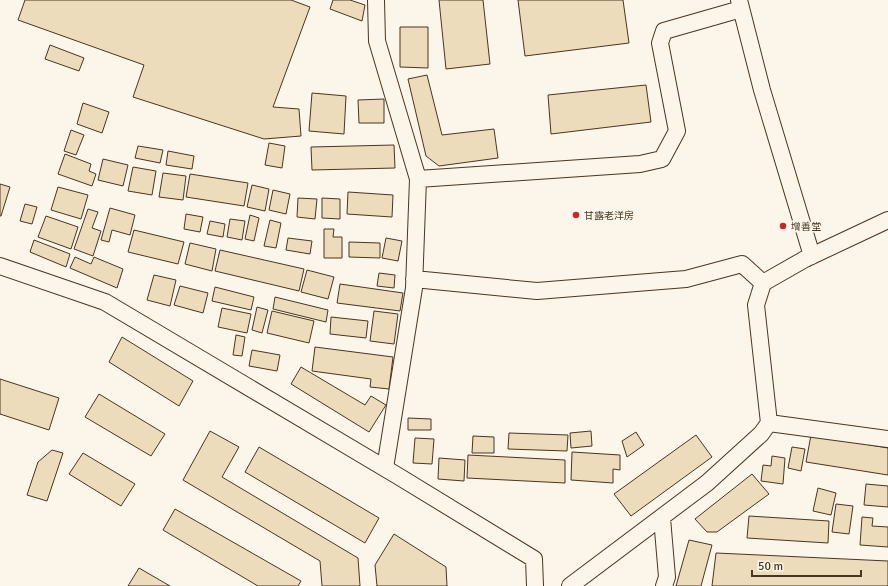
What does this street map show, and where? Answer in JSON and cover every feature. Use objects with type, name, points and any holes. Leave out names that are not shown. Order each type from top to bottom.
[{"type":"street","points":[[376,0],[377,41],[418,179],[414,279],[385,468]]},
{"type":"street","points":[[418,179],[640,164],[662,159],[677,131],[660,43],[664,31],[740,5],[762,90],[812,256]]},
{"type":"street","points":[[570,586],[707,483],[761,434],[769,423],[756,305],[763,283],[812,256],[888,220]]},
{"type":"street","points":[[414,279],[537,291],[686,279],[742,264],[763,283]]},
{"type":"street","points":[[0,266],[105,302],[385,468],[534,559],[535,586]]},
{"type":"street","points":[[769,423],[888,439]]},
{"type":"street","points":[[662,518],[667,577],[664,586]]},
{"type":"building","points":[[25,0],[291,0],[310,7],[273,107],[299,109],[301,136],[264,139],[133,97],[144,65],[18,20]]},
{"type":"building","points":[[333,0],[350,0],[365,5],[362,21],[330,9]]},
{"type":"building","points":[[439,0],[483,0],[490,64],[446,69]]},
{"type":"building","points":[[518,0],[623,0],[629,43],[525,56]]},
{"type":"building","points":[[400,27],[428,27],[428,68],[400,67]]},
{"type":"building","points":[[50,45],[84,58],[79,71],[45,59]]},
{"type":"building","points":[[427,75],[442,135],[494,129],[498,158],[439,166],[426,156],[408,79]]},
{"type":"building","points":[[646,85],[651,122],[551,134],[548,95]]},
{"type":"building","points":[[312,93],[346,96],[344,134],[309,131]]},
{"type":"building","points":[[384,99],[384,123],[359,123],[358,100]]},
{"type":"building","points":[[83,103],[109,112],[102,133],[77,124]]},
{"type":"building","points":[[71,130],[84,135],[76,155],[64,151]]},
{"type":"building","points":[[269,143],[285,146],[282,168],[265,165]]},
{"type":"building","points":[[394,145],[395,168],[312,170],[311,147]]},
{"type":"building","points":[[138,146],[163,150],[160,163],[135,158]]},
{"type":"building","points":[[168,151],[194,156],[192,169],[166,165]]},
{"type":"building","points":[[65,154],[91,164],[89,171],[96,174],[92,186],[58,174]]},
{"type":"building","points":[[103,159],[128,165],[123,186],[98,180]]},
{"type":"building","points":[[133,167],[156,171],[152,195],[128,191]]},
{"type":"building","points":[[163,173],[186,176],[183,200],[159,197]]},
{"type":"building","points":[[190,174],[248,183],[244,206],[186,197]]},
{"type":"building","points":[[0,184],[10,187],[1,216],[0,216]]},
{"type":"building","points":[[252,185],[269,189],[265,211],[247,207]]},
{"type":"building","points":[[58,187],[88,195],[81,219],[51,210]]},
{"type":"building","points":[[273,190],[290,194],[286,214],[269,210]]},
{"type":"building","points":[[348,192],[393,195],[392,217],[347,214]]},
{"type":"building","points":[[298,198],[317,199],[315,219],[297,217]]},
{"type":"building","points":[[322,198],[340,199],[340,219],[322,218]]},
{"type":"building","points":[[25,204],[37,207],[32,224],[20,221]]},
{"type":"building","points":[[110,208],[135,215],[130,235],[112,230],[109,242],[101,240]]},
{"type":"building","points":[[88,209],[98,212],[92,228],[101,231],[93,256],[74,249]]},
{"type":"building","points":[[186,214],[203,217],[200,232],[184,229]]},
{"type":"building","points":[[250,215],[259,218],[254,241],[245,239]]},
{"type":"building","points":[[46,216],[78,227],[71,249],[38,237]]},
{"type":"building","points":[[230,219],[245,221],[242,240],[227,237]]},
{"type":"building","points":[[270,220],[281,223],[276,248],[264,246]]},
{"type":"building","points":[[210,221],[225,224],[223,237],[207,234]]},
{"type":"building","points":[[324,229],[334,229],[333,237],[342,237],[342,258],[324,258]]},
{"type":"building","points":[[134,230],[184,242],[178,264],[128,252]]},
{"type":"building","points":[[288,238],[312,241],[310,254],[286,250]]},
{"type":"building","points":[[386,238],[402,241],[398,261],[382,258]]},
{"type":"building","points":[[34,240],[70,254],[66,267],[30,252]]},
{"type":"building","points":[[349,242],[380,243],[380,258],[349,257]]},
{"type":"building","points":[[190,243],[216,249],[212,271],[185,264]]},
{"type":"building","points":[[220,250],[304,269],[299,291],[215,271]]},
{"type":"building","points":[[75,257],[91,264],[94,257],[123,269],[117,288],[70,268]]},
{"type":"building","points":[[307,270],[334,277],[328,299],[301,292]]},
{"type":"building","points":[[379,273],[395,275],[394,288],[377,286]]},
{"type":"building","points":[[154,275],[176,280],[170,306],[147,300]]},
{"type":"building","points":[[340,284],[403,293],[400,311],[337,303]]},
{"type":"building","points":[[180,286],[208,293],[203,313],[174,305]]},
{"type":"building","points":[[215,287],[254,297],[251,310],[212,301]]},
{"type":"building","points":[[275,297],[328,310],[326,322],[273,309]]},
{"type":"building","points":[[257,307],[268,310],[262,333],[252,330]]},
{"type":"building","points":[[222,308],[251,314],[247,333],[218,327]]},
{"type":"building","points":[[272,311],[314,321],[309,343],[267,333]]},
{"type":"building","points":[[374,311],[398,314],[394,344],[370,341]]},
{"type":"building","points":[[331,317],[368,321],[366,338],[330,334]]},
{"type":"building","points":[[236,335],[245,337],[242,356],[233,355]]},
{"type":"building","points":[[122,337],[193,381],[179,406],[109,362]]},
{"type":"building","points":[[315,347],[393,357],[389,389],[370,387],[371,379],[312,371]]},
{"type":"building","points":[[252,350],[280,355],[277,371],[249,366]]},
{"type":"building","points":[[301,367],[365,405],[371,396],[386,405],[369,432],[291,384]]},
{"type":"building","points":[[0,379],[59,398],[49,430],[0,414]]},
{"type":"building","points":[[99,394],[165,434],[151,456],[85,417]]},
{"type":"building","points":[[408,418],[431,419],[431,430],[408,430]]},
{"type":"building","points":[[210,431],[239,447],[222,477],[358,558],[360,586],[322,586],[320,561],[183,480]]},
{"type":"building","points":[[591,431],[592,446],[571,448],[570,433]]},
{"type":"building","points":[[636,432],[644,445],[627,457],[622,441]]},
{"type":"building","points":[[509,433],[568,435],[567,451],[508,449]]},
{"type":"building","points":[[696,435],[712,457],[631,516],[614,494]]},
{"type":"building","points":[[811,435],[888,448],[888,475],[806,462]]},
{"type":"building","points":[[473,436],[494,437],[494,453],[472,453]]},
{"type":"building","points":[[415,438],[434,439],[432,464],[413,463]]},
{"type":"building","points":[[259,447],[379,518],[365,543],[245,472]]},
{"type":"building","points":[[792,447],[805,449],[801,471],[788,468]]},
{"type":"building","points":[[52,450],[63,453],[47,501],[27,495],[38,462]]},
{"type":"building","points":[[572,452],[620,455],[620,470],[613,469],[613,483],[571,480]]},
{"type":"building","points":[[83,453],[135,484],[121,506],[69,474]]},
{"type":"building","points":[[468,455],[565,460],[565,483],[467,478]]},
{"type":"building","points":[[772,456],[785,458],[783,484],[761,481],[763,465],[771,466]]},
{"type":"building","points":[[439,458],[465,460],[464,481],[438,479]]},
{"type":"building","points":[[752,474],[769,494],[717,532],[707,532],[695,519]]},
{"type":"building","points":[[866,484],[888,486],[888,507],[864,505]]},
{"type":"building","points":[[818,488],[836,493],[831,515],[813,511]]},
{"type":"building","points":[[836,504],[853,506],[849,534],[832,532]]},
{"type":"building","points":[[175,509],[301,581],[298,586],[258,586],[163,530]]},
{"type":"building","points":[[749,516],[829,521],[828,543],[747,538]]},
{"type":"building","points":[[862,517],[873,518],[872,526],[888,527],[888,547],[860,545]]},
{"type":"building","points":[[394,534],[446,567],[447,586],[377,586],[375,565]]},
{"type":"building","points":[[689,540],[712,545],[701,586],[676,586]]},
{"type":"building","points":[[716,553],[888,561],[888,586],[712,586]]},
{"type":"building","points":[[139,568],[170,586],[128,586]]},
{"type":"place","name":"甘露老洋房","points":[[576,215]]},
{"type":"place","name":"增善堂","points":[[783,226]]}]
